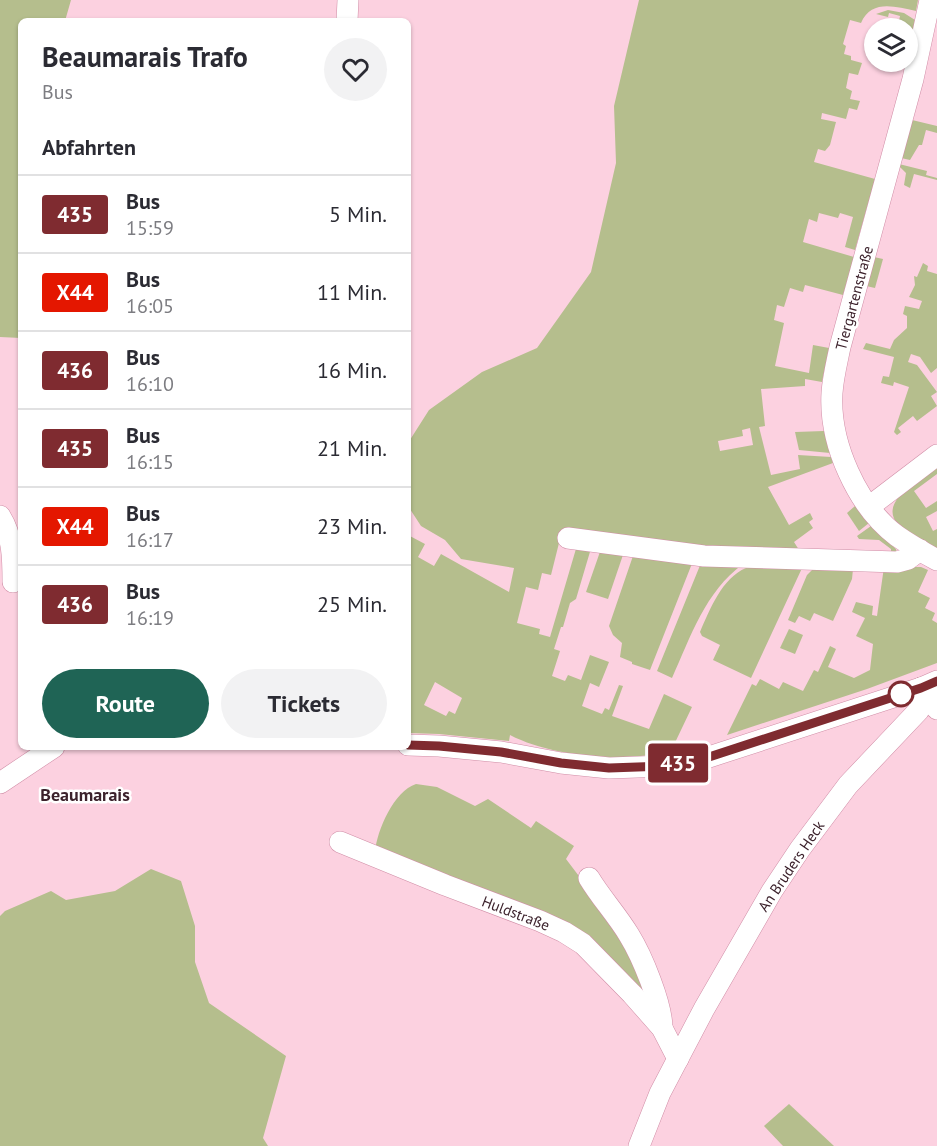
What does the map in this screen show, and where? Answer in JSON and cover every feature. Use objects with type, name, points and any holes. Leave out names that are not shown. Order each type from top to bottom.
[{"type":"street","points":[[346,18],[348,0]]},
{"type":"street","name":"Tiergartenstraße","points":[[928,555],[897,536],[883,524],[848,472],[834,427],[832,392],[840,347],[913,79],[930,0]]},
{"type":"street","points":[[870,506],[937,455]]},
{"type":"street","points":[[0,516],[8,532],[13,554],[11,581]]},
{"type":"street","points":[[568,538],[704,556],[897,562],[928,555]]},
{"type":"street","points":[[411,745],[501,752],[561,763],[609,768],[666,766],[709,757],[929,684],[937,709]]},
{"type":"street","name":"An Bruders Heck","points":[[639,1146],[660,1093],[704,1009],[772,891],[848,785],[919,710],[929,684]]},
{"type":"street","points":[[0,783],[50,750]]},
{"type":"street","name":"Huldstraße","points":[[340,842],[445,885],[532,917],[583,944],[662,1028],[678,1059]]},
{"type":"street","name":"Huldstraße","points":[[589,878],[630,936],[658,1003],[662,1015],[662,1028]]},
{"type":"green space","points":[[0,0],[71,0],[66,18],[18,18],[18,338],[0,337]]},
{"type":"green space","points":[[639,0],[918,0],[916,11],[884,6],[871,11],[861,23],[850,20],[843,44],[846,46],[844,54],[851,56],[851,60],[862,63],[858,75],[849,73],[846,88],[852,91],[850,99],[860,101],[857,110],[849,108],[846,119],[822,113],[821,119],[836,122],[830,145],[825,151],[818,149],[814,162],[875,179],[855,250],[845,247],[853,217],[840,213],[838,218],[819,213],[817,222],[809,219],[803,242],[854,257],[843,295],[805,285],[803,292],[790,288],[784,307],[777,305],[774,320],[784,323],[775,366],[809,373],[813,345],[829,348],[822,382],[805,379],[805,386],[761,389],[765,426],[759,427],[771,475],[800,469],[798,455],[831,457],[833,463],[768,487],[789,525],[810,513],[813,519],[809,522],[813,528],[794,542],[801,553],[765,552],[562,531],[551,575],[542,573],[538,590],[526,587],[517,623],[540,629],[539,634],[550,637],[578,542],[592,545],[576,599],[570,603],[554,649],[560,651],[552,676],[565,681],[568,675],[581,680],[590,655],[609,662],[599,687],[590,683],[582,706],[602,714],[605,708],[609,710],[619,685],[623,686],[612,716],[649,729],[664,694],[692,707],[671,751],[632,757],[589,756],[546,748],[510,735],[509,741],[411,733],[411,537],[425,544],[418,557],[434,566],[441,554],[509,592],[514,568],[461,559],[445,540],[421,526],[411,511],[411,438],[429,410],[482,372],[537,348],[591,272],[616,163],[614,106]],"holes":[[[750,428],[753,445],[720,451],[718,441],[743,436],[742,430]],[[435,682],[462,698],[455,714],[449,711],[446,716],[424,705]]]},
{"type":"green space","points":[[888,10],[904,13],[912,18],[900,18],[900,16],[889,13],[888,17],[876,14]]},
{"type":"green space","points":[[912,120],[937,126],[937,133],[926,130],[922,145],[919,145],[910,160],[901,158]]},
{"type":"green space","points":[[899,164],[927,171],[926,175],[937,178],[937,180],[914,174],[910,188],[904,185],[906,173]]},
{"type":"green space","points":[[874,257],[883,259],[875,288],[866,286]]},
{"type":"green space","points":[[923,263],[928,266],[927,271],[937,274],[937,368],[931,373],[920,357],[911,354],[908,362],[917,365],[937,392],[931,396],[937,406],[917,421],[913,416],[898,428],[901,432],[897,435],[894,432],[909,387],[894,382],[893,386],[881,383],[883,376],[889,377],[894,357],[863,349],[866,343],[890,349],[894,340],[907,328],[907,316],[903,314],[905,306],[919,309],[922,301],[909,297],[915,285],[914,276],[917,277]]},
{"type":"green space","points":[[824,431],[830,453],[799,450],[795,432]]},
{"type":"green space","points":[[937,466],[937,474],[914,491],[926,508],[937,501],[937,511],[926,517],[933,531],[937,529],[937,549],[906,532],[893,516],[893,507],[904,491]]},
{"type":"green space","points":[[855,506],[869,523],[859,531],[847,513]]},
{"type":"green space","points":[[871,526],[896,549],[897,554],[891,556],[891,549],[879,540],[859,539],[857,536]]},
{"type":"green space","points":[[602,546],[625,549],[608,599],[586,592]]},
{"type":"green space","points":[[634,553],[693,561],[650,670],[620,657],[622,643],[613,635],[609,626]]},
{"type":"green space","points":[[701,563],[743,564],[730,575],[709,601],[672,678],[657,671]]},
{"type":"green space","points":[[803,566],[751,678],[713,660],[720,645],[702,636],[700,632],[718,595],[730,579],[751,567]]},
{"type":"green space","points":[[816,566],[853,569],[852,579],[833,621],[814,613],[810,621],[799,616],[795,623],[788,620],[807,575]]},
{"type":"green space","points":[[884,567],[921,567],[928,570],[918,592],[930,598],[925,608],[935,613],[932,620],[937,623],[937,663],[867,689],[727,735],[752,684],[756,686],[760,679],[779,689],[783,682],[803,691],[814,670],[818,672],[830,646],[836,649],[828,667],[854,678],[870,670],[873,644],[856,636],[865,618],[852,612],[856,602],[873,606],[872,615],[877,616]]},
{"type":"green space","points":[[789,629],[803,635],[795,654],[780,648]]},
{"type":"green space","points":[[416,784],[437,787],[475,806],[488,799],[531,828],[536,821],[574,846],[566,859],[622,933],[653,1002],[604,960],[375,852],[379,833],[388,812],[401,794]]},
{"type":"green space","points":[[151,869],[181,881],[195,926],[195,962],[209,1003],[286,1056],[263,1138],[268,1146],[0,1146],[0,916],[5,911],[51,891],[66,900],[115,891]]},
{"type":"green space","points":[[789,1104],[834,1146],[783,1146],[764,1126]]},
{"type":"bus line","name":"435","points":[[411,745],[501,752],[561,763],[609,768],[666,766],[709,757],[937,681]]},
{"type":"district","name":"Beaumarais","points":[[85,794]]}]
